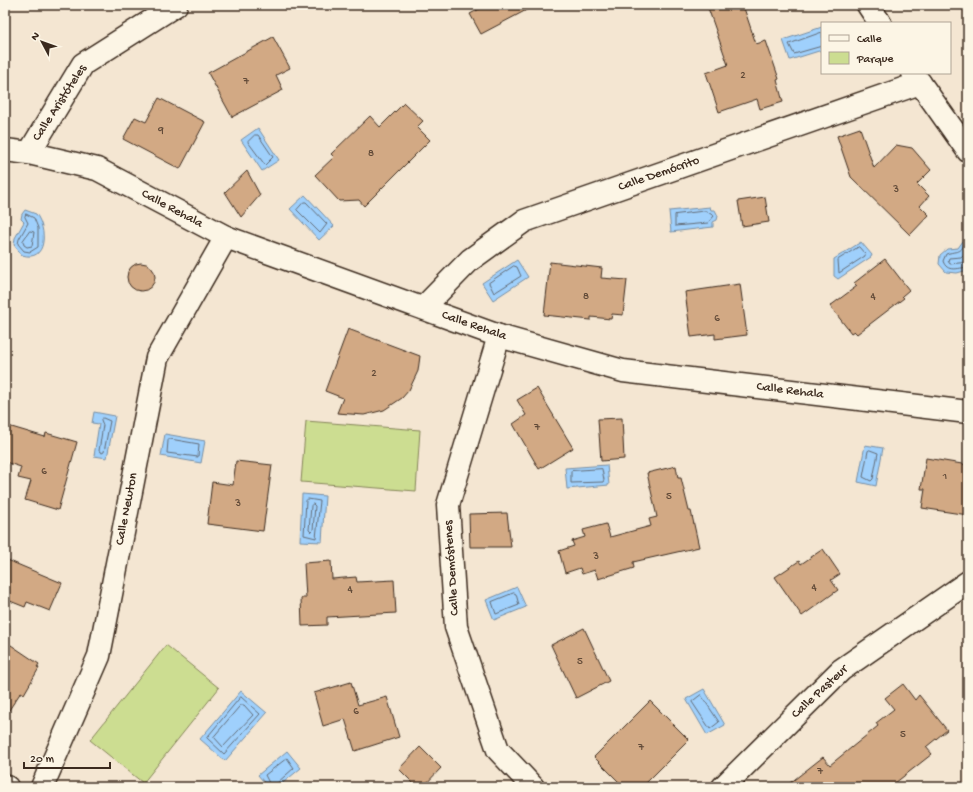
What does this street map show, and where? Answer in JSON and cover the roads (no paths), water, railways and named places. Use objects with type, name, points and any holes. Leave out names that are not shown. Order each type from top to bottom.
[{"type":"street","name":"Calle Aristóteles","points":[[29,152],[83,64],[176,5]]},
{"type":"street","points":[[868,5],[879,22]]},
{"type":"street","points":[[917,78],[968,151]]},
{"type":"street","name":"Calle Demócrito","points":[[423,308],[470,260],[524,221],[917,78]]},
{"type":"street","name":"Calle Rehala","points":[[5,150],[29,152],[97,169],[226,237],[499,336],[623,371],[968,412]]},
{"type":"street","name":"Calle Newton","points":[[42,787],[99,656],[157,358],[226,237]]},
{"type":"street","name":"Calle Demóstenes","points":[[499,336],[448,505],[456,627],[498,750],[533,787]]},
{"type":"street","name":"Calle Pasteur","points":[[723,787],[841,670],[968,582]]},
{"type":"water","points":[[821,27],[821,50],[790,60],[783,40]]},
{"type":"water","points":[[258,128],[279,160],[262,171],[241,140]]},
{"type":"water","points":[[305,195],[334,226],[319,240],[290,209]]},
{"type":"water","points":[[710,207],[711,210],[715,210],[718,216],[717,220],[713,222],[713,227],[671,232],[669,211]]},
{"type":"water","points":[[25,210],[36,214],[42,227],[43,243],[41,249],[37,254],[31,256],[22,255],[14,245],[15,238],[24,222],[21,219]]},
{"type":"water","points":[[968,234],[968,270],[957,273],[946,272],[939,264],[940,255],[947,249],[958,248]]},
{"type":"water","points":[[861,242],[872,255],[871,257],[838,279],[834,276],[834,259]]},
{"type":"water","points":[[517,260],[528,277],[493,300],[482,283]]},
{"type":"water","points":[[94,412],[115,416],[107,458],[94,456],[99,424],[92,423]]},
{"type":"water","points":[[165,434],[205,441],[201,463],[161,456]]},
{"type":"water","points":[[865,445],[883,448],[876,486],[858,482]]},
{"type":"water","points":[[607,465],[609,485],[567,489],[565,468]]},
{"type":"water","points":[[302,494],[325,496],[322,542],[300,541]]},
{"type":"water","points":[[517,587],[526,607],[494,620],[486,600]]},
{"type":"water","points":[[704,689],[725,725],[707,735],[686,699]]},
{"type":"water","points":[[241,691],[267,713],[225,761],[200,739]]},
{"type":"water","points":[[287,751],[301,768],[278,787],[268,787],[258,775]]}]
